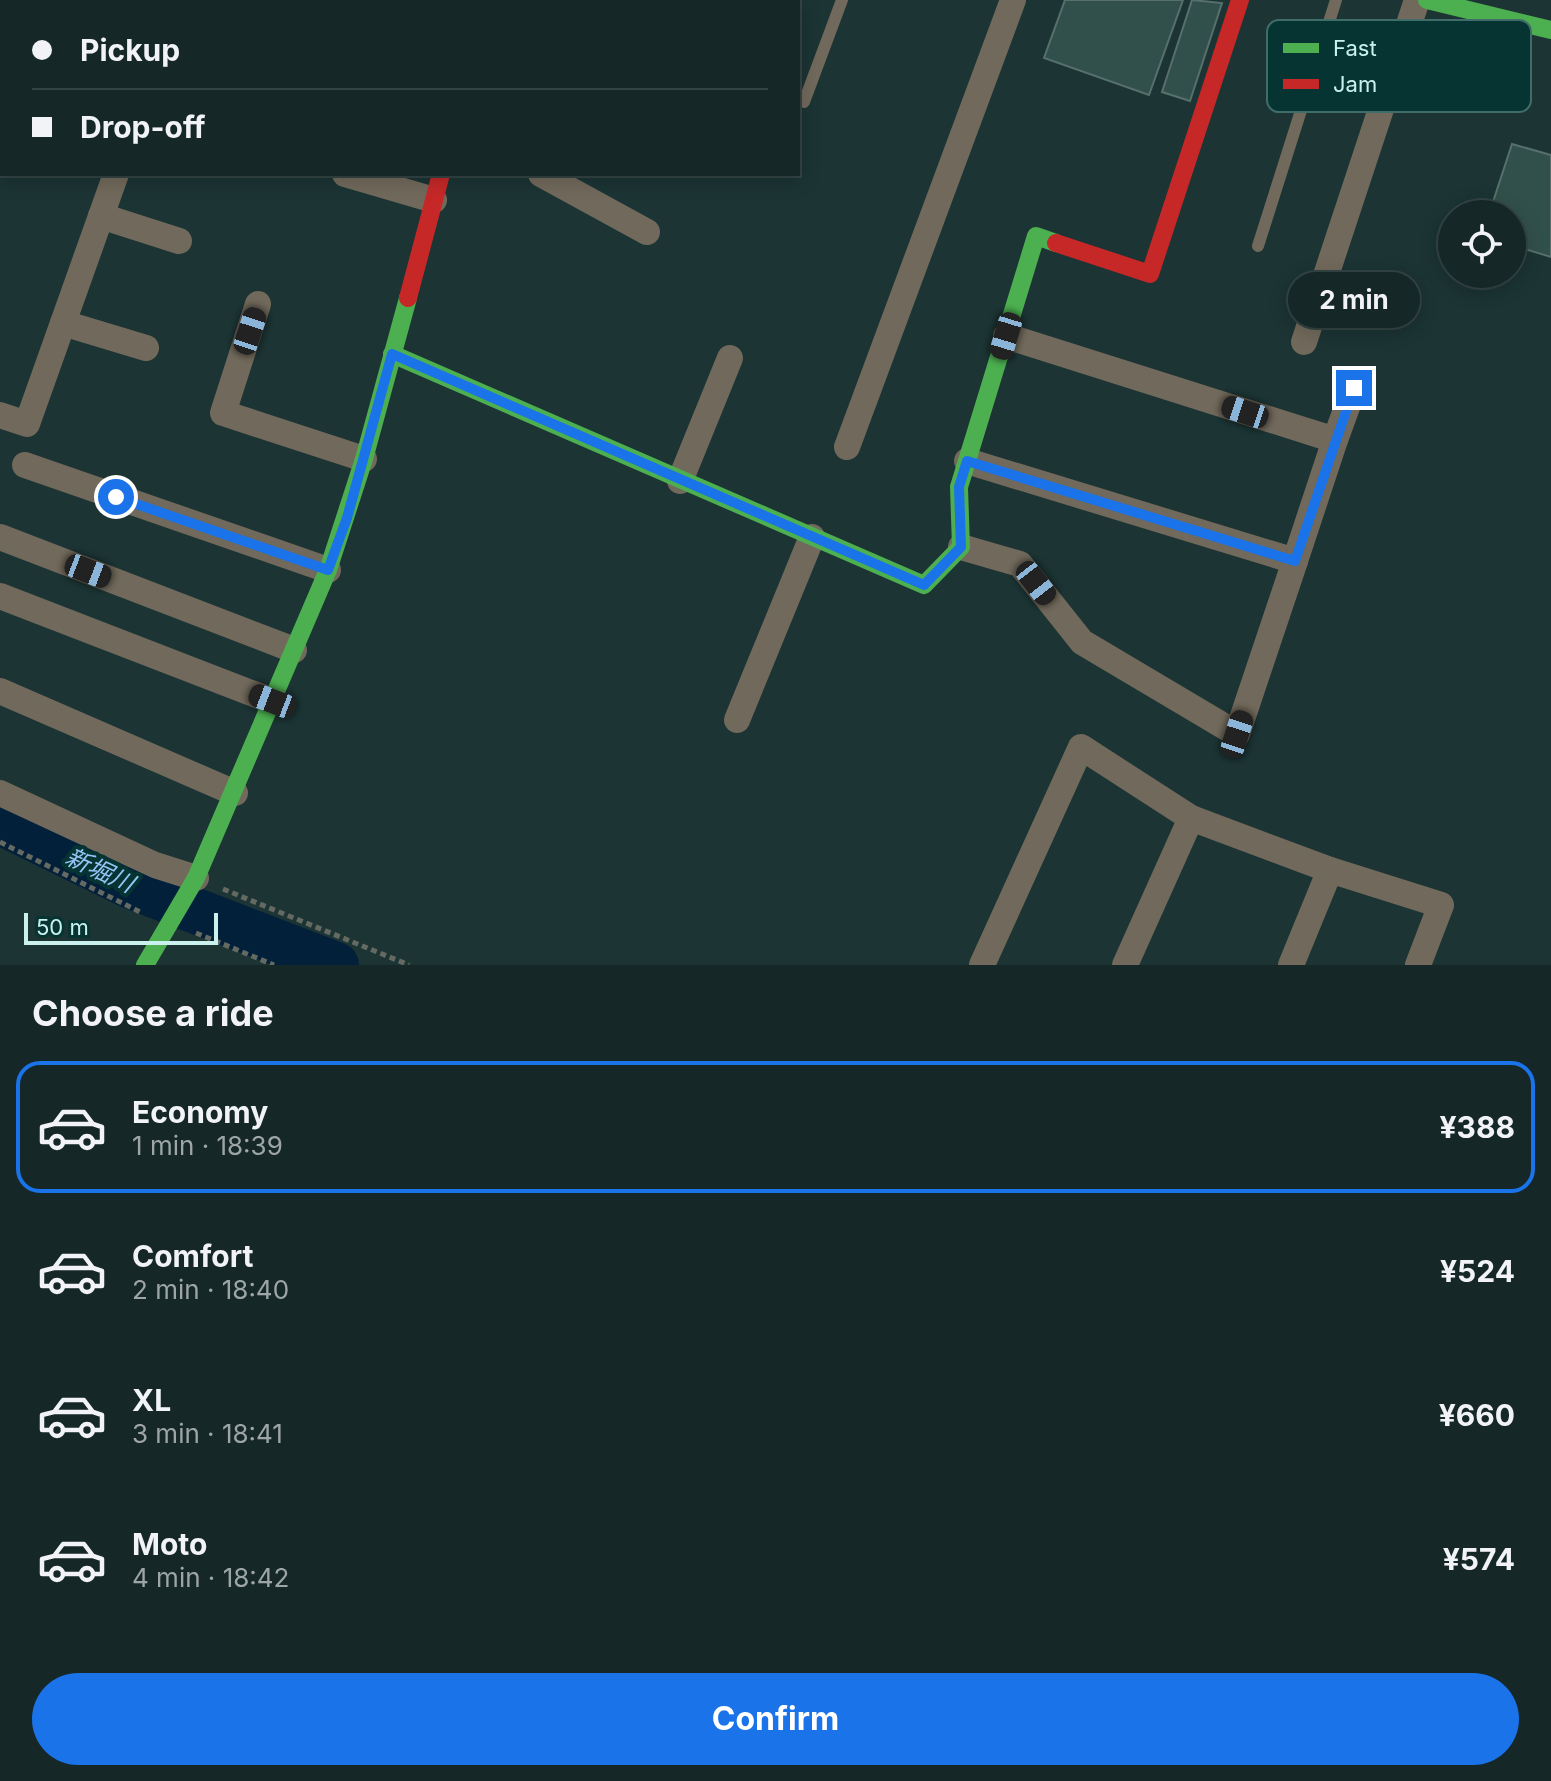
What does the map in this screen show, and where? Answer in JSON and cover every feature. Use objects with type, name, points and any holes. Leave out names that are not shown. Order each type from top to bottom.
[{"type":"street","points":[[847,447],[1013,0]]},
{"type":"street","points":[[392,354],[924,585],[961,547],[959,487],[1036,236],[1150,274],[1240,0]]},
{"type":"street","points":[[1410,20],[1417,0]]},
{"type":"street","points":[[1427,0],[1510,20]]},
{"type":"street","points":[[1531,25],[1551,30]]},
{"type":"street","points":[[1304,342],[1380,112]]},
{"type":"street","points":[[0,415],[27,424],[115,176]]},
{"type":"street","points":[[352,176],[434,200]]},
{"type":"street","points":[[145,965],[193,881],[235,793],[328,570],[364,459],[440,176]]},
{"type":"street","points":[[545,176],[647,232]]},
{"type":"street","points":[[101,216],[179,241]]},
{"type":"street","points":[[258,304],[223,413],[364,459]]},
{"type":"street","points":[[63,323],[146,348]]},
{"type":"street","points":[[1006,336],[1335,440]]},
{"type":"street","points":[[680,481],[730,358]]},
{"type":"street","points":[[961,547],[1020,564],[1082,642],[1237,734],[1354,388]]},
{"type":"street","points":[[967,461],[1295,561]]},
{"type":"street","points":[[25,465],[328,570]]},
{"type":"street","points":[[0,537],[294,650]]},
{"type":"street","points":[[737,720],[812,537]]},
{"type":"street","points":[[0,596],[272,701]]},
{"type":"street","points":[[0,691],[235,793]]},
{"type":"street","points":[[982,965],[1081,747],[1191,818],[1330,870],[1441,905],[1418,965]]},
{"type":"street","points":[[0,793],[193,881]]},
{"type":"street","points":[[1125,965],[1191,818]]},
{"type":"street","points":[[1291,965],[1330,870]]},
{"type":"lane","points":[[804,102],[842,0]]},
{"type":"lane","points":[[1330,20],[1336,0]]},
{"type":"lane","points":[[1258,246],[1300,112]]},
{"type":"path","points":[[0,842],[170,924],[274,965]]},
{"type":"path","points":[[193,881],[409,965]]},
{"type":"building","points":[[1065,0],[1183,0],[1149,95],[1044,58]]},
{"type":"building","points":[[1192,0],[1222,3],[1190,101],[1162,92]]},
{"type":"building","points":[[1512,144],[1551,155],[1551,257],[1526,249],[1526,200],[1494,200]]},
{"type":"waterway","name":"新堀川","points":[[0,822],[131,886],[336,965]]},
{"type":"traffic: fast","points":[[1427,0],[1510,20]]},
{"type":"traffic: fast","points":[[1531,25],[1551,30]]},
{"type":"traffic: fast","points":[[392,354],[924,585],[961,547],[959,487],[1036,236],[1056,243]]},
{"type":"traffic: fast","points":[[145,965],[196,878],[328,570],[364,459],[408,298]]},
{"type":"traffic: jam","points":[[1056,243],[1150,274],[1240,0]]},
{"type":"traffic: jam","points":[[408,298],[440,176]]},
{"type":"route","points":[[116,497],[328,570],[347,518],[392,354],[924,585],[961,547],[959,487],[967,461],[1295,561],[1354,388]]}]
